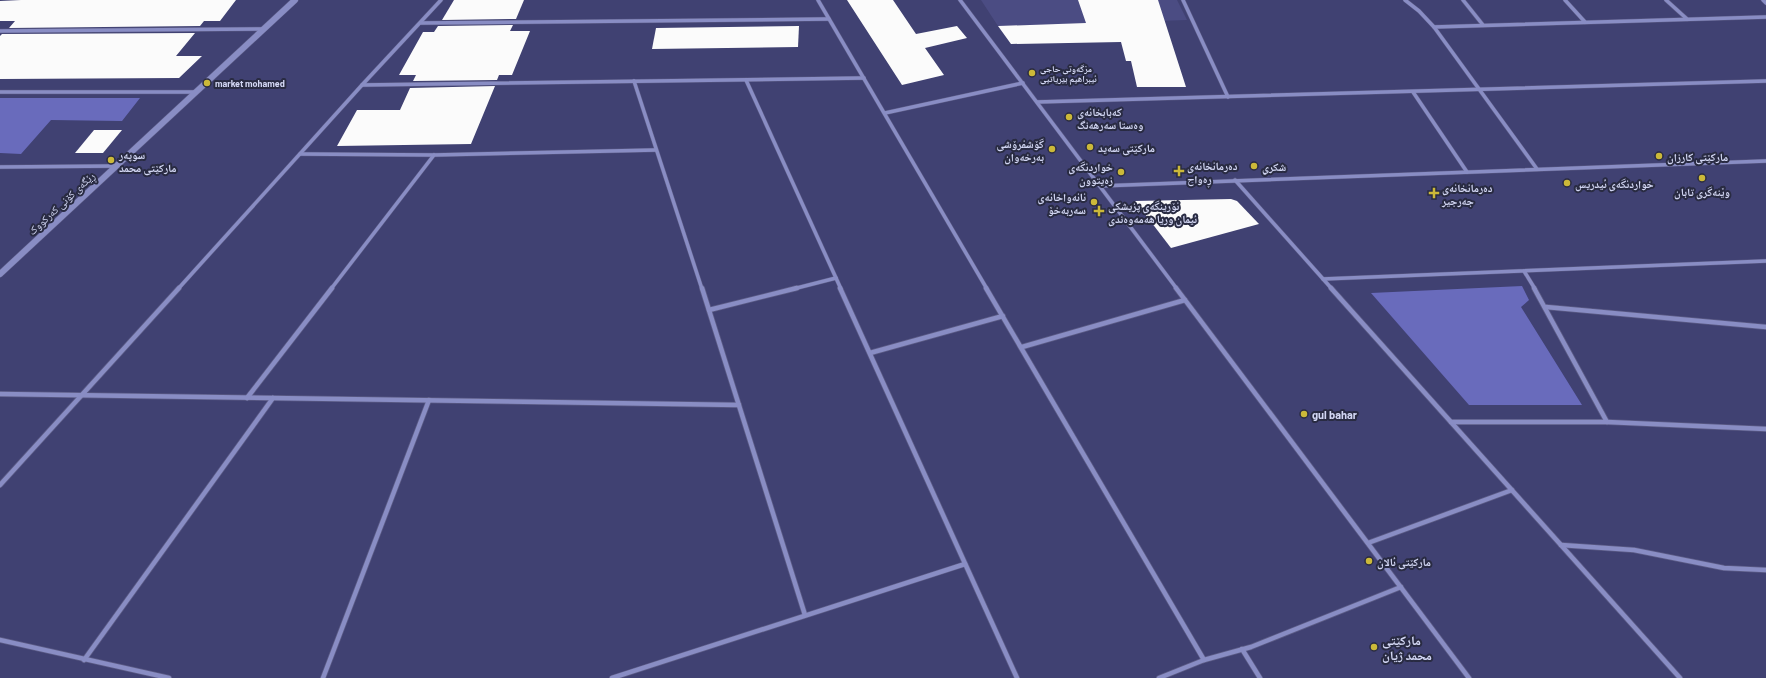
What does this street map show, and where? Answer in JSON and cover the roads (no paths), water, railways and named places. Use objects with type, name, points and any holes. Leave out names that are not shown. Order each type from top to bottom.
[{"type":"street","name":"ڕێگەی کۆنی کەرکووک","points":[[0,274],[295,0]]},
{"type":"street","points":[[0,485],[362,85],[441,0]]},
{"type":"street","points":[[818,0],[1204,660]]},
{"type":"street","points":[[960,0],[1469,678]]},
{"type":"street","points":[[1183,0],[1228,97]]},
{"type":"street","points":[[1405,0],[1419,11],[1434,27],[1537,169]]},
{"type":"street","points":[[1463,0],[1483,25]]},
{"type":"street","points":[[1565,0],[1585,22]]},
{"type":"street","points":[[1666,0],[1687,19]]},
{"type":"street","points":[[1763,0],[1766,3]]},
{"type":"street","points":[[1434,27],[1766,17]]},
{"type":"street","points":[[420,23],[829,19]]},
{"type":"street","points":[[0,31],[264,28]]},
{"type":"street","points":[[362,85],[864,78]]},
{"type":"street","points":[[746,80],[1017,678]]},
{"type":"street","points":[[634,81],[710,310],[805,615]]},
{"type":"street","points":[[1037,102],[1766,81]]},
{"type":"street","points":[[885,113],[1023,83]]},
{"type":"street","points":[[0,92],[195,92]]},
{"type":"street","points":[[1413,92],[1467,172]]},
{"type":"street","points":[[300,154],[434,155],[656,150]]},
{"type":"street","points":[[247,398],[434,155]]},
{"type":"street","points":[[1100,186],[1766,161]]},
{"type":"street","points":[[0,167],[116,166]]},
{"type":"street","points":[[1235,180],[1680,678]]},
{"type":"street","points":[[1323,279],[1766,261]]},
{"type":"street","points":[[1524,271],[1546,307],[1607,422]]},
{"type":"street","points":[[710,310],[836,278]]},
{"type":"street","points":[[1022,347],[1185,300]]},
{"type":"street","points":[[1546,307],[1766,327]]},
{"type":"street","points":[[870,353],[1003,316]]},
{"type":"street","points":[[0,394],[739,405]]},
{"type":"street","points":[[84,660],[273,398]]},
{"type":"street","points":[[323,678],[429,400]]},
{"type":"street","points":[[1451,422],[1607,422],[1766,429]]},
{"type":"street","points":[[1368,543],[1512,490]]},
{"type":"street","points":[[1561,545],[1634,550],[1724,568],[1766,570]]},
{"type":"street","points":[[612,678],[965,564]]},
{"type":"street","points":[[1160,678],[1204,660],[1242,649],[1401,587]]},
{"type":"street","points":[[0,640],[169,678]]},
{"type":"street","points":[[1242,649],[1260,678]]},
{"type":"place","name":"مزگەوتی حاجی ئیبراهیم بێریاتیی","points":[[1032,73]]},
{"type":"place","name":"market mohamed","points":[[207,83]]},
{"type":"place","name":"کەبابخانەی وەستا سەرهەنگ","points":[[1069,117]]},
{"type":"place","name":"مارکێتی سەید","points":[[1090,147]]},
{"type":"place","name":"گۆشفرۆشی بەرخەوان","points":[[1052,149]]},
{"type":"place","name":"مارکێتی کارزان","points":[[1659,156]]},
{"type":"place","name":"سوپەر مارکێتی محمد","points":[[111,160]]},
{"type":"place","name":"شكري","points":[[1254,166]]},
{"type":"place","name":"دەرمانخانەی ڕەواح","points":[[1179,171]]},
{"type":"place","name":"خواردنگەی زەیتوون","points":[[1121,172]]},
{"type":"place","name":"وێنەگری تابان","points":[[1702,178]]},
{"type":"place","name":"خواردنگەی ئیدریس","points":[[1567,183]]},
{"type":"place","name":"دەرمانخانەی جەرجیر","points":[[1434,193]]},
{"type":"place","name":"نانەواخانەی سەربەخۆ","points":[[1094,202]]},
{"type":"place","name":"نۆرینگەی پزیشکی ئیمان وریا هەمەوەندی","points":[[1099,211]]},
{"type":"place","name":"gul bahar","points":[[1304,414]]},
{"type":"place","name":"مارکێتی ئالان","points":[[1369,561]]},
{"type":"place","name":"مارکێتی محمد ژیان","points":[[1374,647]]}]
